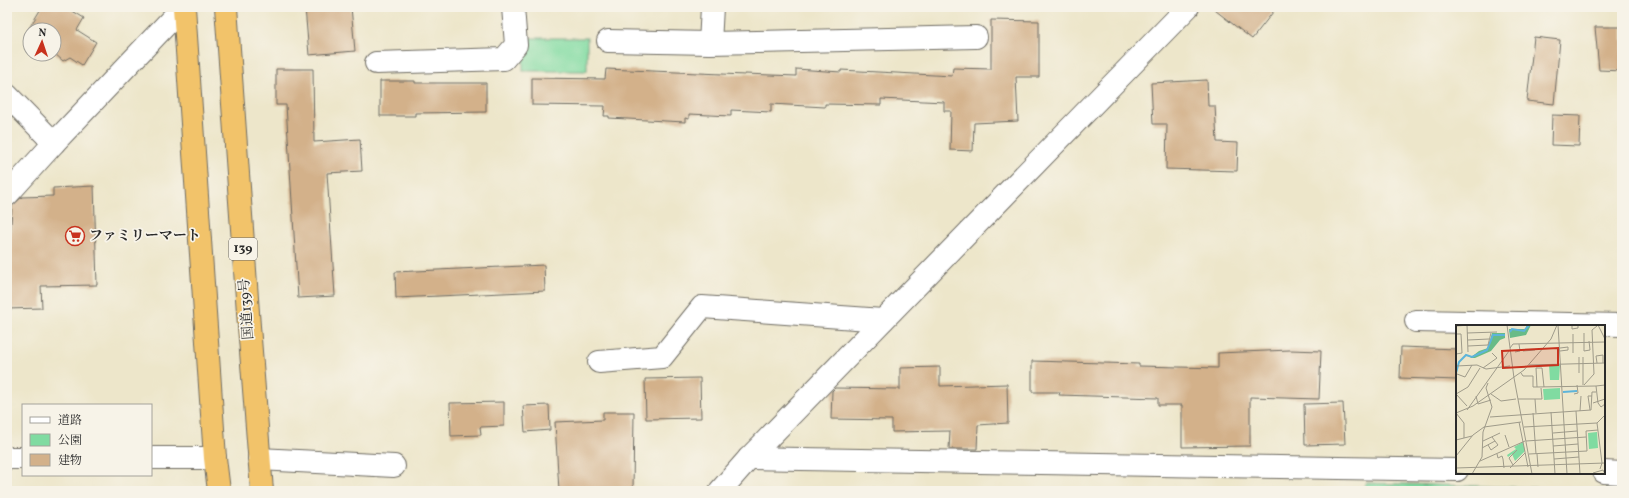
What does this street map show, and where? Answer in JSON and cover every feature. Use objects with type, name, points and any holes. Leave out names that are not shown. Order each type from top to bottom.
[{"type":"highway","points":[[184,7],[215,458],[219,491]]},
{"type":"highway","name":"国道139号","points":[[226,7],[262,491]]},
{"type":"street","points":[[7,195],[54,143],[184,7]]},
{"type":"street","points":[[376,63],[504,59],[516,45],[513,7]]},
{"type":"street","points":[[710,43],[712,7]]},
{"type":"street","points":[[720,491],[749,458],[1188,7]]},
{"type":"street","points":[[608,41],[710,43],[976,37]]},
{"type":"street","points":[[7,95],[54,143]]},
{"type":"street","points":[[599,362],[662,357],[702,306],[883,320]]},
{"type":"street","points":[[1416,320],[1622,325]]},
{"type":"street","points":[[7,458],[22,458]]},
{"type":"street","points":[[152,458],[215,458]]},
{"type":"street","points":[[749,458],[1456,470]]},
{"type":"street","points":[[259,459],[394,466]]},
{"type":"street","points":[[1605,472],[1622,473]]},
{"type":"green space","points":[[523,38],[587,38],[587,71],[523,71]]},
{"type":"green space","points":[[1365,483],[1622,490],[1622,491],[1364,491]]},
{"type":"building","points":[[42,7],[66,7],[84,18],[77,30],[96,42],[82,65],[70,57],[63,61],[62,22],[33,22]]},
{"type":"building","points":[[305,7],[351,7],[355,51],[309,55]]},
{"type":"building","points":[[1211,7],[1277,7],[1252,39]]},
{"type":"building","points":[[991,20],[1039,21],[1039,77],[1016,77],[1018,121],[974,123],[973,151],[950,150],[951,111],[944,111],[944,102],[881,99],[881,105],[825,104],[825,107],[771,104],[771,112],[731,110],[731,116],[689,114],[689,119],[685,118],[685,122],[609,118],[609,116],[604,116],[605,106],[532,105],[532,78],[605,79],[606,69],[796,76],[796,69],[952,76],[953,68],[991,69]]},
{"type":"building","points":[[1595,27],[1622,27],[1622,71],[1599,70]]},
{"type":"building","points":[[1534,37],[1560,40],[1554,104],[1527,101]]},
{"type":"building","points":[[276,69],[313,69],[314,142],[360,139],[362,171],[327,173],[335,296],[298,298],[286,105],[276,105]]},
{"type":"building","points":[[1207,80],[1208,106],[1215,106],[1217,142],[1238,143],[1237,171],[1166,169],[1167,124],[1153,124],[1151,83]]},
{"type":"building","points":[[380,81],[415,81],[415,83],[486,83],[486,112],[415,113],[415,116],[380,116]]},
{"type":"building","points":[[1552,115],[1580,116],[1579,146],[1551,145]]},
{"type":"building","points":[[94,186],[97,285],[41,286],[42,308],[7,309],[7,246],[10,244],[12,206],[22,197],[53,196],[53,188]]},
{"type":"building","points":[[544,265],[545,291],[396,298],[395,272]]},
{"type":"building","points":[[1401,347],[1456,349],[1456,380],[1400,378]]},
{"type":"building","points":[[1290,350],[1321,351],[1319,399],[1250,397],[1250,446],[1182,447],[1182,405],[1158,405],[1158,398],[1059,395],[1060,392],[1032,392],[1032,361],[1218,368],[1218,353]]},
{"type":"building","points":[[940,367],[940,386],[1007,384],[1008,423],[978,425],[977,449],[949,449],[950,431],[892,432],[892,420],[831,419],[832,391],[835,388],[900,389],[900,368]]},
{"type":"building","points":[[700,378],[701,418],[646,419],[645,379]]},
{"type":"building","points":[[504,402],[504,426],[480,427],[481,435],[451,436],[450,403]]},
{"type":"building","points":[[1343,403],[1345,444],[1305,445],[1304,404]]},
{"type":"building","points":[[549,405],[550,430],[525,432],[523,406]]},
{"type":"building","points":[[603,412],[634,412],[633,491],[559,491],[555,422],[603,420]]},
{"type":"place","name":"ファミリーマート","points":[[75,236]]}]
